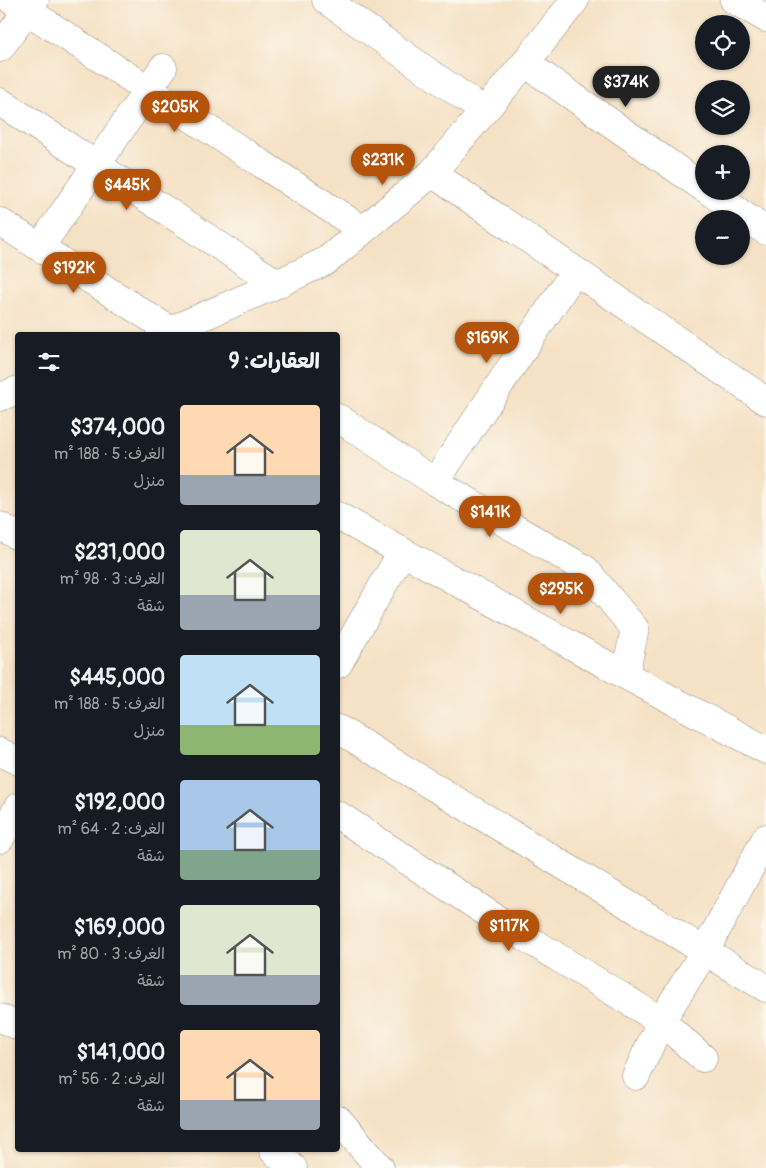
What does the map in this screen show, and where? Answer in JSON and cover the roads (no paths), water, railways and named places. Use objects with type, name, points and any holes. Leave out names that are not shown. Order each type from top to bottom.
[{"type":"street","points":[[326,0],[484,111]]},
{"type":"street","points":[[0,222],[184,331],[326,261],[432,173],[525,63],[575,0]]},
{"type":"street","points":[[734,0],[766,18]]},
{"type":"street","points":[[0,48],[25,4],[156,79],[363,230]]},
{"type":"street","points":[[525,63],[695,182]]},
{"type":"street","points":[[40,247],[156,79]]},
{"type":"street","points":[[0,102],[278,284]]},
{"type":"street","points":[[432,173],[766,402]]},
{"type":"street","points":[[722,200],[766,231]]},
{"type":"street","points":[[435,482],[575,270]]},
{"type":"street","points":[[0,397],[15,391]]},
{"type":"street","points":[[340,419],[435,482],[585,569],[635,629],[625,675]]},
{"type":"street","points":[[340,517],[625,675],[766,750]]},
{"type":"street","points":[[0,526],[15,534]]},
{"type":"street","points":[[340,660],[402,552]]},
{"type":"street","points":[[340,730],[766,988]]},
{"type":"street","points":[[0,752],[15,760]]},
{"type":"street","points":[[340,816],[515,931],[661,1021],[703,1058]]},
{"type":"street","points":[[636,1076],[661,1021],[705,951],[766,838]]},
{"type":"street","points":[[0,1018],[15,1025]]},
{"type":"street","points":[[340,1121],[380,1168]]},
{"type":"street","points":[[275,1152],[293,1168]]}]
